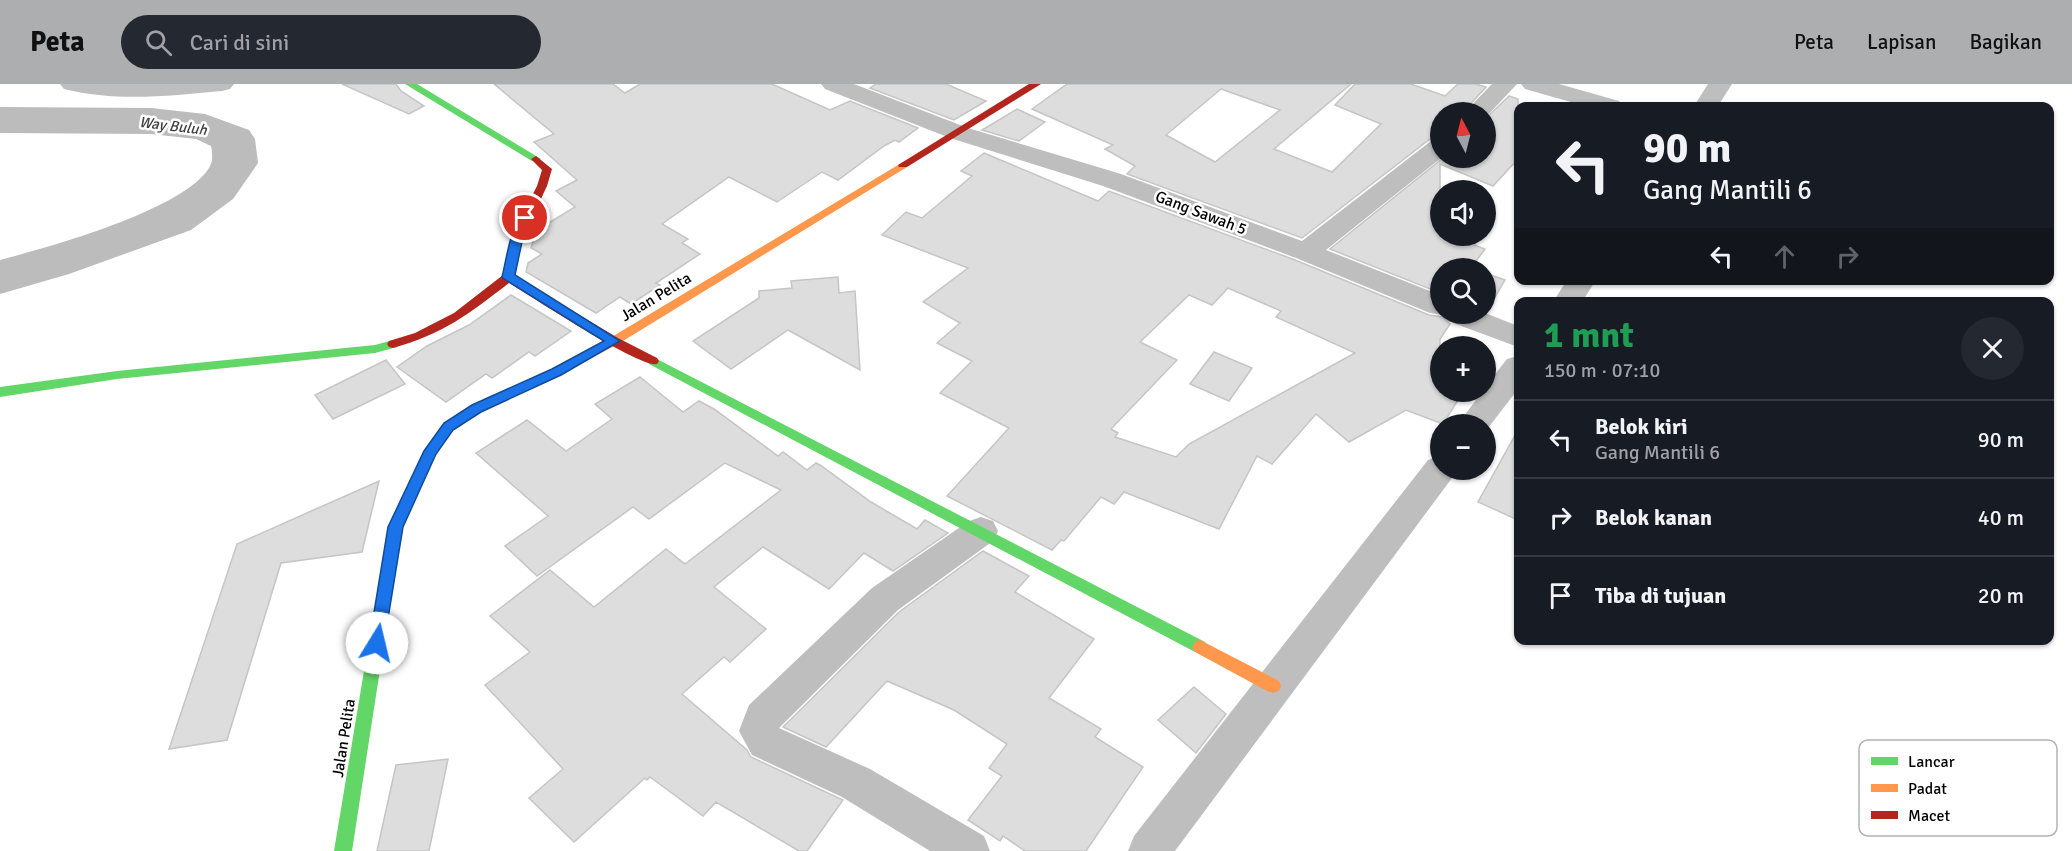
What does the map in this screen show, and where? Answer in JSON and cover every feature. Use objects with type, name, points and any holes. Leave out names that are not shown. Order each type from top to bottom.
[{"type":"street","points":[[72,84],[90,89],[131,91],[222,84]]},
{"type":"street","points":[[0,392],[117,375],[375,349],[418,336],[458,316],[508,277],[517,237],[533,200],[544,185],[547,169],[536,157],[480,128],[433,96],[410,84]]},
{"type":"street","name":"Gang Sawah 5","points":[[833,84],[959,133],[1112,180],[1306,252],[1430,302]]},
{"type":"street","name":"Jalan Pelita","points":[[343,851],[395,527],[431,451],[448,427],[476,409],[557,372],[614,341],[1036,84]]},
{"type":"street","points":[[1487,102],[1504,84]]},
{"type":"street","points":[[1533,84],[1596,102]]},
{"type":"street","points":[[1709,102],[1720,84]]},
{"type":"street","points":[[1306,252],[1430,154]]},
{"type":"street","points":[[508,277],[614,341],[981,531],[1273,686]]},
{"type":"street","points":[[1484,324],[1514,335]]},
{"type":"street","points":[[1482,414],[1514,372]]},
{"type":"street","points":[[1149,851],[1432,480]]},
{"type":"street","points":[[969,851],[856,783],[766,742],[759,731],[764,718],[862,619],[885,599],[981,531]]},
{"type":"building","points":[[342,84],[396,84],[401,91],[424,106],[409,114]]},
{"type":"building","points":[[494,84],[613,84],[625,93],[640,84],[772,84],[830,110],[850,101],[918,128],[899,142],[895,140],[884,146],[838,180],[822,172],[777,202],[729,177],[662,224],[688,239],[682,243],[700,254],[656,283],[660,285],[631,304],[620,297],[596,313],[526,272],[528,263],[542,254],[531,248],[537,230],[575,207],[556,191],[577,180],[534,142],[554,134]]},
{"type":"building","points":[[876,84],[946,84],[986,101],[954,120],[870,88]]},
{"type":"building","points":[[1067,84],[1351,84],[1274,149],[1332,172],[1381,124],[1335,105],[1355,84],[1411,84],[1445,96],[1458,84],[1476,84],[1486,87],[1472,102],[1430,102],[1430,139],[1302,238],[1127,174],[1135,166],[1105,149],[1113,145],[1032,109]],"holes":[[[1221,89],[1280,110],[1215,162],[1166,135]]]},
{"type":"building","points":[[1509,96],[1518,99],[1518,102],[1514,102],[1514,163],[1496,183],[1496,180],[1479,180],[1450,168],[1496,168],[1496,108]]},
{"type":"building","points":[[1017,109],[1045,122],[1019,141],[982,130]]},
{"type":"building","points":[[984,153],[1098,201],[1109,191],[1295,260],[1430,315],[1430,324],[1450,324],[1442,336],[1430,336],[1430,402],[1457,402],[1449,414],[1430,414],[1430,419],[1406,410],[1349,442],[1316,414],[1272,464],[1257,456],[1219,529],[1124,492],[1114,504],[1101,497],[1064,541],[1061,540],[1052,550],[947,496],[1009,428],[940,393],[972,361],[937,343],[960,323],[923,302],[968,268],[882,235],[906,212],[922,218],[972,176],[961,171]],"holes":[[[1228,288],[1281,311],[1276,317],[1355,353],[1189,444],[1176,457],[1115,437],[1118,433],[1111,429],[1177,360],[1140,342],[1189,295],[1212,305]]]},
{"type":"building","points":[[1431,168],[1440,168],[1440,180],[1430,180],[1430,246],[1477,246],[1485,249],[1478,258],[1430,258],[1430,289],[1330,249]]},
{"type":"building","points":[[838,277],[839,293],[855,291],[860,370],[788,330],[731,369],[693,341],[759,298],[759,291],[792,288],[791,281]]},
{"type":"building","points":[[1496,277],[1505,280],[1496,295]]},
{"type":"building","points":[[511,295],[571,331],[535,356],[529,352],[492,378],[486,374],[446,402],[397,367],[427,346],[469,325]]},
{"type":"building","points":[[1214,352],[1252,368],[1229,401],[1190,384]]},
{"type":"building","points":[[386,360],[405,384],[333,419],[315,395]]},
{"type":"building","points":[[640,377],[683,412],[699,401],[714,409],[778,456],[783,452],[807,470],[816,463],[871,502],[917,529],[925,520],[948,533],[893,571],[864,553],[829,589],[763,547],[714,587],[766,629],[730,662],[724,657],[682,694],[747,750],[751,757],[843,800],[807,851],[799,851],[716,802],[703,816],[650,777],[647,780],[645,778],[574,842],[529,798],[563,769],[485,685],[530,652],[490,616],[550,570],[594,607],[666,549],[685,564],[781,490],[725,463],[649,519],[633,507],[537,576],[505,546],[548,516],[476,453],[527,420],[566,451],[612,419],[595,404]]},
{"type":"building","points":[[1514,437],[1514,518],[1478,502],[1490,480],[1496,480],[1496,470]]},
{"type":"building","points":[[379,481],[362,552],[281,563],[227,740],[169,749],[237,544]]},
{"type":"building","points":[[983,551],[1029,576],[1015,592],[1094,639],[1049,698],[1101,729],[1095,737],[1143,767],[1086,851],[1025,851],[1003,836],[1000,841],[968,820],[1002,776],[989,768],[1007,744],[954,710],[887,681],[826,747],[783,727],[899,612]]},
{"type":"building","points":[[1194,687],[1226,714],[1196,753],[1158,720]]},
{"type":"building","points":[[448,759],[429,851],[377,851],[396,765]]},
{"type":"waterway","name":"Way Buluh","points":[[0,120],[151,121],[205,127],[233,139],[235,163],[217,189],[174,219],[51,263],[0,277]]},
{"type":"traffic: fast","points":[[410,84],[536,159]]},
{"type":"traffic: fast","points":[[0,392],[117,375],[375,349],[393,344]]},
{"type":"traffic: fast","points":[[653,361],[1200,647]]},
{"type":"traffic: fast","points":[[343,851],[395,527],[431,451],[448,427],[476,409],[545,378]]},
{"type":"traffic: slow","points":[[545,378],[614,341],[903,165]]},
{"type":"traffic: slow","points":[[1200,647],[1273,686]]},
{"type":"traffic: jam","points":[[903,165],[1036,84]]},
{"type":"traffic: jam","points":[[393,344],[419,336],[458,316],[508,277],[518,235],[542,186],[547,169],[536,159]]},
{"type":"traffic: jam","points":[[508,277],[614,341],[653,361]]},
{"type":"route","points":[[377,643],[395,527],[431,451],[448,427],[476,409],[557,372],[614,341],[508,277],[517,237],[525,218]]}]
